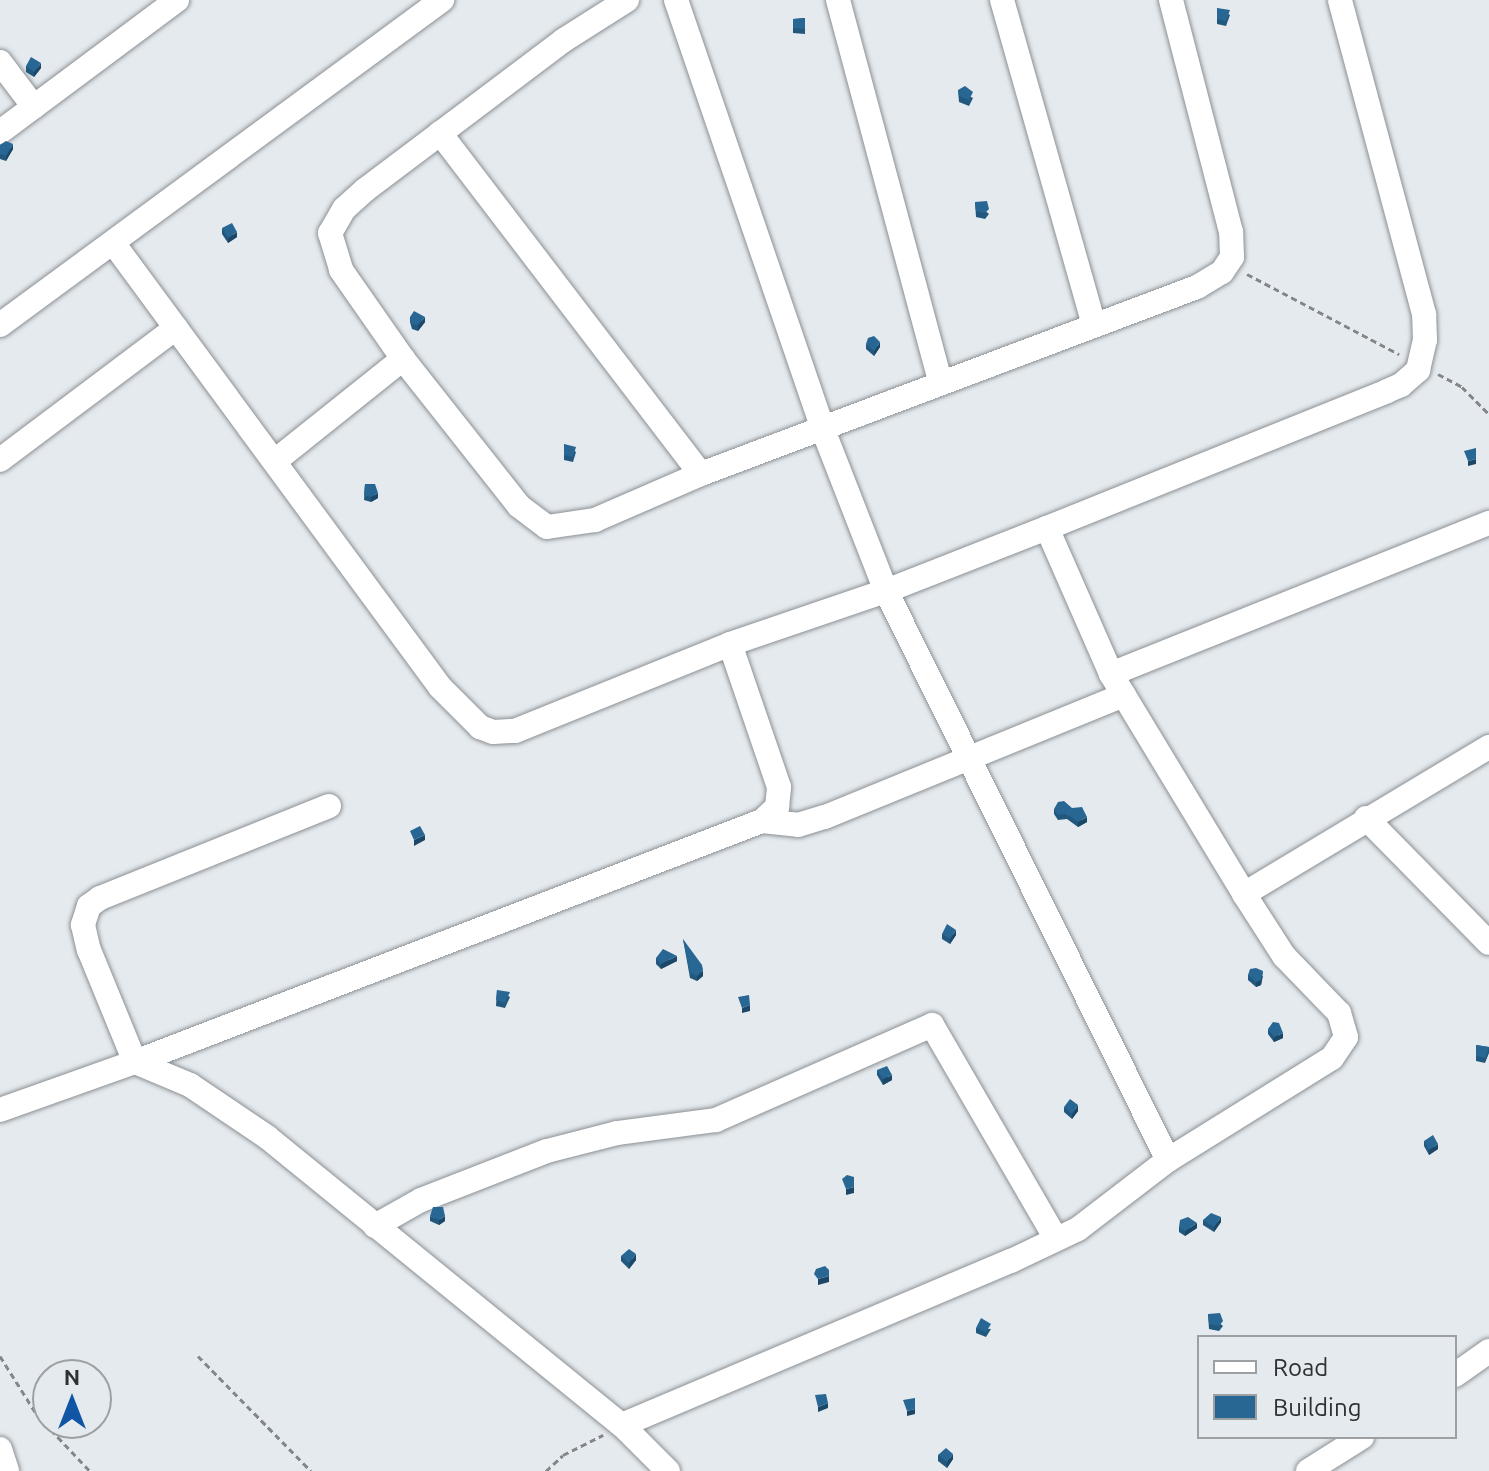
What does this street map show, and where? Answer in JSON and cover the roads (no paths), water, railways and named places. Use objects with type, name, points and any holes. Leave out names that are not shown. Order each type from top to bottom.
[{"type":"street","points":[[0,325],[442,0]]},
{"type":"street","points":[[627,0],[564,40],[357,197],[334,221],[330,233],[341,270],[403,359],[519,506],[547,527],[595,520],[701,474],[940,381],[1197,287],[1229,265],[1232,249],[1228,216],[1171,0]]},
{"type":"street","points":[[676,0],[822,427],[886,591],[1168,1160]]},
{"type":"street","points":[[838,0],[940,381]]},
{"type":"street","points":[[1002,0],[1094,325]]},
{"type":"street","points":[[114,244],[440,687],[480,727],[493,732],[515,731],[730,644],[886,591],[1401,385],[1419,364],[1425,340],[1424,314],[1340,0]]},
{"type":"street","points":[[0,132],[165,4]]},
{"type":"street","points":[[0,62],[34,107]]},
{"type":"street","points":[[440,133],[701,474]]},
{"type":"street","points":[[0,460],[176,328]]},
{"type":"street","points":[[275,461],[403,359]]},
{"type":"street","points":[[762,821],[798,825],[895,791],[968,760],[1117,684],[1489,523]]},
{"type":"street","points":[[622,1425],[1056,1239],[1122,1198],[1168,1160],[1332,1058],[1346,1037],[1339,1013],[1284,956],[1117,684],[1047,528]]},
{"type":"street","points":[[0,1110],[135,1062],[762,821],[777,807],[779,787],[730,644]]},
{"type":"street","points":[[1244,894],[1366,818],[1489,747]]},
{"type":"street","points":[[329,806],[100,898],[89,906],[83,925],[89,950],[135,1062],[169,1074],[221,1104],[622,1425],[668,1471]]},
{"type":"street","points":[[1366,818],[1489,943]]},
{"type":"street","points":[[375,1226],[421,1200],[547,1151],[617,1133],[716,1120],[761,1103],[932,1025],[1056,1239]]},
{"type":"street","points":[[1457,1374],[1489,1351]]},
{"type":"street","points":[[1308,1471],[1359,1439]]},
{"type":"street","points":[[0,1449],[7,1471]]}]
